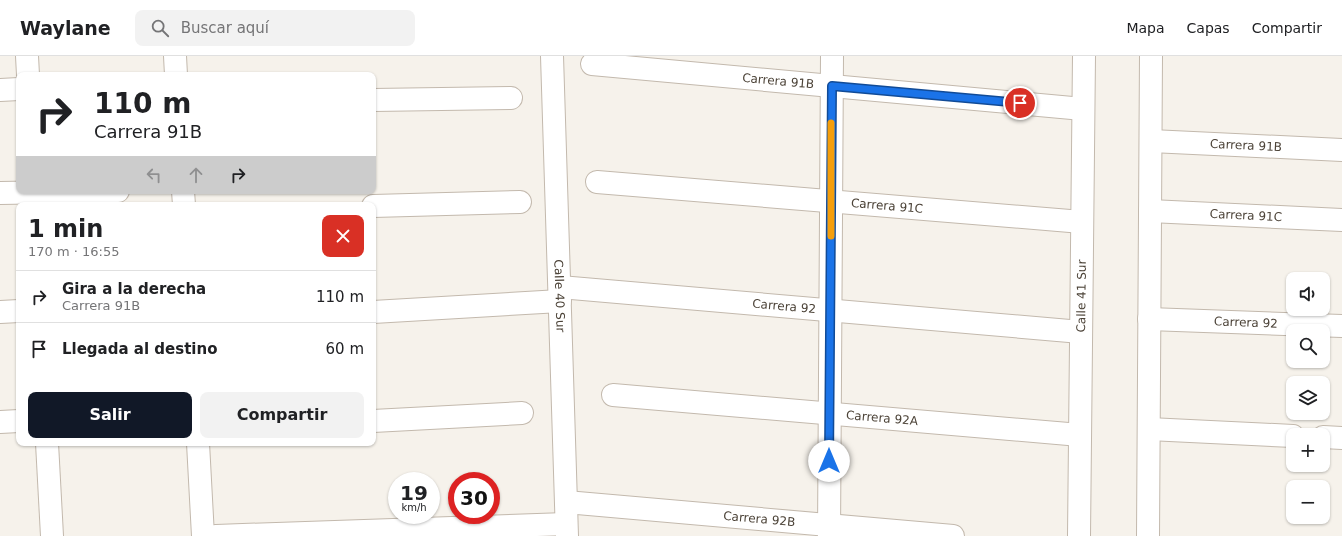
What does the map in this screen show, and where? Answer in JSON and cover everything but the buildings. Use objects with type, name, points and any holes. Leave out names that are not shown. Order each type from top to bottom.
[{"type":"street","points":[[27,56],[28,72]]},
{"type":"street","points":[[175,56],[176,72]]},
{"type":"street","name":"Calle 40 Sur","points":[[552,56],[567,530]]},
{"type":"street","points":[[829,530],[832,56]]},
{"type":"street","name":"Calle 41 Sur","points":[[1079,536],[1084,56]]},
{"type":"street","points":[[1148,536],[1151,56]]},
{"type":"street","name":"Carrera 91B","points":[[592,64],[1083,109]]},
{"type":"street","points":[[0,90],[16,89]]},
{"type":"street","points":[[376,100],[511,98]]},
{"type":"street","name":"Carrera 91B","points":[[1151,141],[1342,150]]},
{"type":"street","name":"Carrera 91C","points":[[597,182],[1082,222]]},
{"type":"street","points":[[0,193],[34,196],[68,194]]},
{"type":"street","points":[[376,206],[520,202]]},
{"type":"street","name":"Carrera 91C","points":[[1150,212],[1342,220]]},
{"type":"street","name":"Carrera 92","points":[[376,312],[560,294],[830,310],[1081,332]]},
{"type":"street","points":[[0,312],[16,311]]},
{"type":"street","name":"Carrera 92","points":[[1149,319],[1342,326]]},
{"type":"street","name":"Carrera 92A","points":[[613,395],[1080,436]]},
{"type":"street","points":[[376,421],[522,413]]},
{"type":"street","points":[[0,422],[16,421]]},
{"type":"street","points":[[1148,429],[1286,436]]},
{"type":"street","points":[[1330,437],[1342,438]]},
{"type":"street","points":[[47,446],[52,536]]},
{"type":"street","points":[[198,446],[203,536]]},
{"type":"street","name":"Carrera 92B","points":[[566,502],[829,530],[953,536]]},
{"type":"street","points":[[216,536],[567,530]]},
{"type":"slow traffic","points":[[831,123],[831,236]]},
{"type":"route","points":[[829,461],[832,86],[1020,103]]}]
